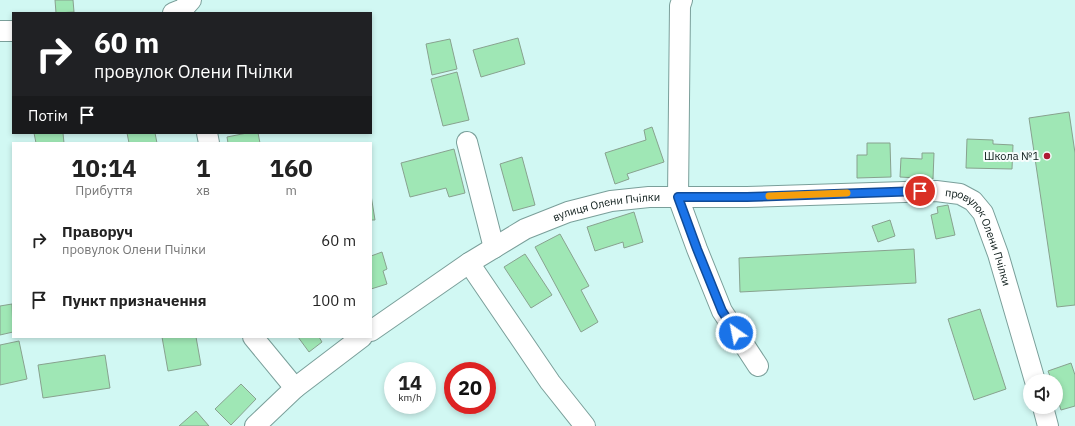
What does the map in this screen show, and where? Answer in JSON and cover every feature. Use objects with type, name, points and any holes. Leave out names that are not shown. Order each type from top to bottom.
[{"type":"street","points":[[682,0],[680,6],[678,197],[722,311],[758,366]]},
{"type":"street","points":[[0,31],[12,31]]},
{"type":"street","points":[[467,142],[494,248]]},
{"type":"street","name":"провулок Олени Пчілки","points":[[678,197],[747,197],[936,191],[960,194],[973,201],[983,213],[990,230],[1033,374]]},
{"type":"street","name":"вулиця Олени Пчілки","points":[[372,330],[469,263],[525,230],[568,212],[611,201],[649,197],[678,197]]},
{"type":"street","points":[[469,263],[550,382],[585,426]]},
{"type":"street","points":[[254,338],[294,388]]},
{"type":"street","points":[[255,426],[294,388],[361,338]]},
{"type":"street","points":[[1044,414],[1048,426]]},
{"type":"building","points":[[55,0],[73,0],[74,12],[56,12]]},
{"type":"building","points":[[518,38],[525,64],[481,77],[473,50]]},
{"type":"building","points":[[450,39],[457,69],[432,75],[426,44]]},
{"type":"building","points":[[457,72],[469,120],[443,126],[431,79]]},
{"type":"building","points":[[1069,112],[1075,153],[1075,305],[1057,307],[1029,118]]},
{"type":"building","points":[[652,127],[664,162],[627,174],[629,179],[615,184],[605,153],[646,140],[644,130]]},
{"type":"building","points":[[34,134],[63,134],[64,142],[36,142]]},
{"type":"building","points":[[127,134],[155,134],[157,142],[129,142]]},
{"type":"building","points":[[242,134],[258,134],[260,142],[228,142],[227,137]]},
{"type":"building","points":[[967,139],[993,140],[993,144],[1013,145],[1012,169],[966,168]]},
{"type":"building","points":[[867,143],[890,143],[891,177],[857,178],[857,155],[867,155]]},
{"type":"building","points":[[454,149],[465,193],[449,197],[446,188],[410,197],[401,163]]},
{"type":"building","points":[[922,153],[934,153],[933,179],[900,177],[901,158],[922,159]]},
{"type":"building","points":[[522,157],[535,205],[513,211],[500,164]]},
{"type":"building","points":[[372,201],[375,220],[372,220]]},
{"type":"building","points":[[948,205],[955,235],[936,239],[931,215],[938,213],[937,207]]},
{"type":"building","points":[[634,212],[643,242],[624,248],[623,242],[595,251],[587,227]]},
{"type":"building","points":[[890,220],[895,236],[878,242],[872,226]]},
{"type":"building","points":[[560,234],[589,286],[581,290],[598,322],[581,332],[535,247]]},
{"type":"building","points":[[914,249],[916,283],[740,292],[739,258]]},
{"type":"building","points":[[382,252],[387,269],[383,271],[387,284],[372,289],[372,256]]},
{"type":"building","points":[[525,254],[552,295],[531,308],[504,267]]},
{"type":"building","points":[[12,304],[12,332],[0,335],[0,306]]},
{"type":"building","points":[[980,309],[1006,389],[974,400],[948,319]]},
{"type":"building","points":[[162,338],[196,338],[201,365],[168,371]]},
{"type":"building","points":[[299,338],[320,338],[322,342],[309,352]]},
{"type":"building","points":[[19,341],[27,379],[0,385],[0,345]]},
{"type":"building","points":[[105,355],[110,388],[43,398],[38,365]]},
{"type":"building","points":[[1071,363],[1075,375],[1075,406],[1063,409],[1063,374],[1049,374],[1048,371]]},
{"type":"building","points":[[241,384],[256,399],[231,425],[215,409]]},
{"type":"building","points":[[196,411],[209,426],[179,426]]},
{"type":"slow traffic","points":[[769,196],[847,193]]},
{"type":"place","name":"Школа №1","points":[[1047,156]]},
{"type":"route","points":[[736,333],[722,311],[678,197],[747,197],[920,191]]}]
